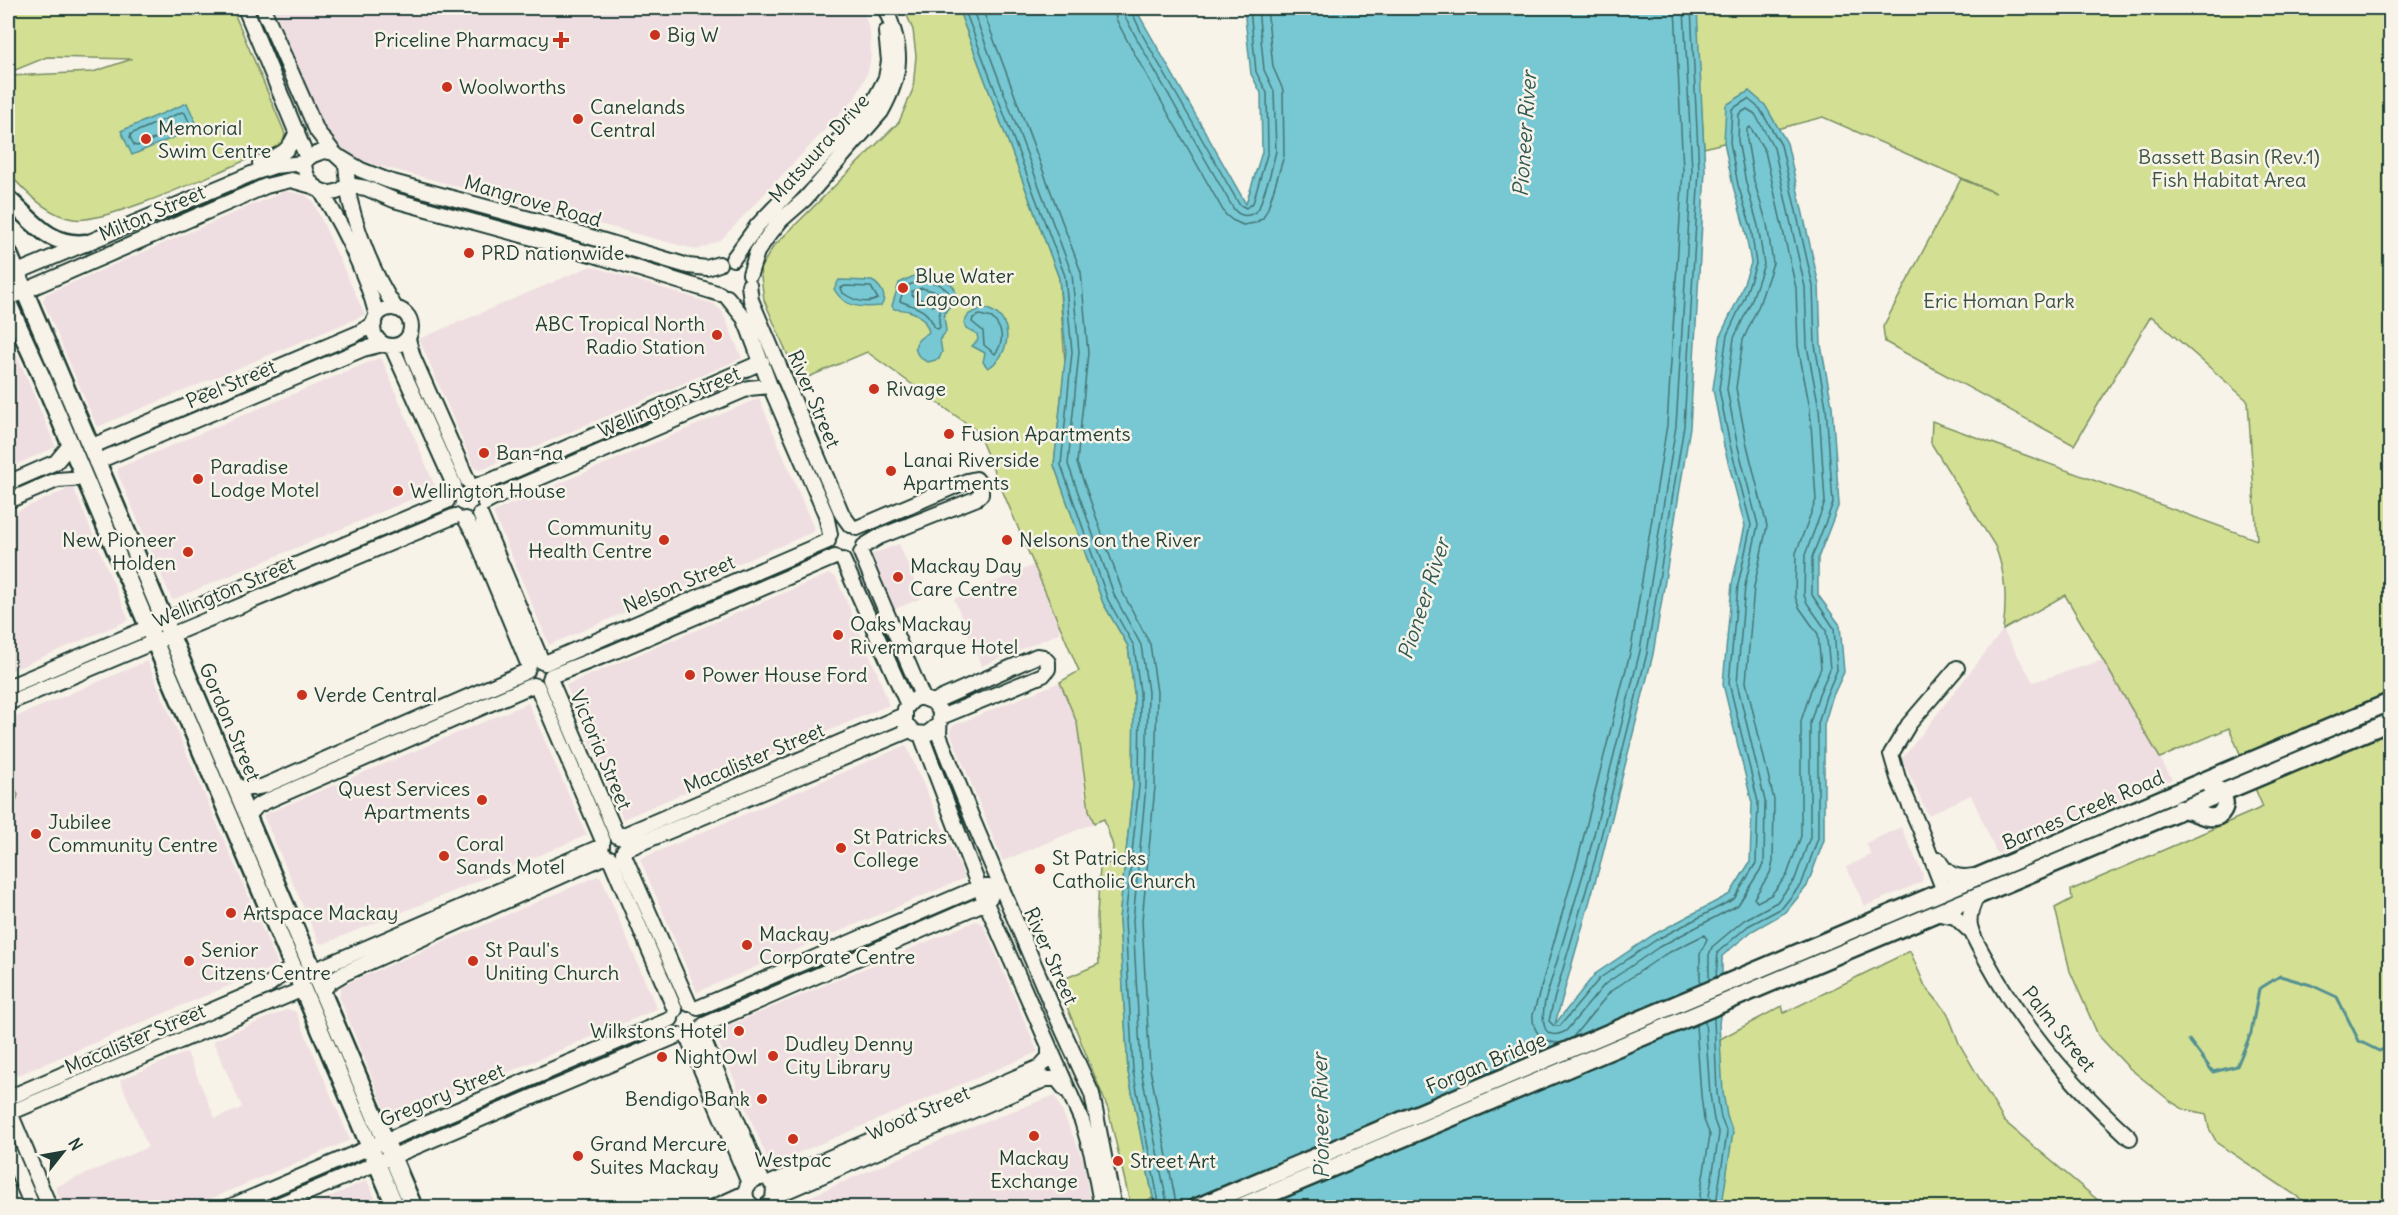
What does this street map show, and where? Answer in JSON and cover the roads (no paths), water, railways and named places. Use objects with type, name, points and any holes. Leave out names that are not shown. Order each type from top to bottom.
[{"type":"main road","points":[[8,199],[51,237],[70,245],[86,243]]},
{"type":"main road","name":"Gordon Street","points":[[8,252],[12,274],[23,291],[93,455],[156,623]]},
{"type":"main road","name":"Gordon Street","points":[[8,303],[94,498],[156,623],[324,1039],[377,1143]]},
{"type":"main road","points":[[93,455],[87,464],[96,488],[94,498]]},
{"type":"main road","name":"Gordon Street","points":[[163,639],[235,787],[322,992],[384,1160],[396,1208]]},
{"type":"main road","name":"Barnes Creek Road","points":[[1795,964],[1935,913],[1977,895],[2092,837],[2391,702]]},
{"type":"main road","name":"Barnes Creek Road","points":[[1795,964],[1944,891],[1990,872],[2180,809],[2391,722]]},
{"type":"main road","points":[[1944,891],[1958,895],[2207,788],[2221,791]]},
{"type":"main road","points":[[286,908],[289,928],[305,971],[303,989]]},
{"type":"main road","name":"Forgan Bridge","points":[[1195,1208],[1795,964]]},
{"type":"main road","name":"Forgan Bridge","points":[[1237,1208],[1795,964]]},
{"type":"main road","points":[[313,971],[309,986],[322,1019],[324,1039]]},
{"type":"main road","name":"Gordon Street","points":[[384,1160],[414,1208]]},
{"type":"street","points":[[245,8],[297,131],[306,161],[307,180],[318,189],[339,222],[373,299],[375,336],[387,345],[454,485]]},
{"type":"street","points":[[263,8],[317,131],[348,170],[348,186],[355,219],[382,285],[396,309]]},
{"type":"street","name":"Matsuura Drive","points":[[733,259],[757,226],[858,121],[879,95],[890,61],[888,41],[876,8]]},
{"type":"street","name":"Matsuura Drive","points":[[749,280],[757,252],[763,242],[781,220],[812,192],[881,112],[890,96],[899,63],[894,28],[885,8]]},
{"type":"street","points":[[219,187],[243,170],[287,151],[292,146],[297,131]]},
{"type":"street","points":[[306,161],[324,151],[338,155]]},
{"type":"street","name":"Mangrove Road","points":[[338,155],[361,170],[389,181],[548,224],[688,266],[707,268],[718,264]]},
{"type":"street","name":"Milton Street","points":[[12,274],[219,187],[269,168],[306,161]]},
{"type":"street","name":"Milton Street","points":[[8,298],[266,186],[291,180],[318,189]]},
{"type":"street","points":[[318,189],[336,193],[348,186]]},
{"type":"street","name":"Mangrove Road","points":[[348,186],[366,188],[394,200],[591,254],[723,296]]},
{"type":"street","points":[[733,259],[744,264],[749,280],[743,294],[723,296],[716,290],[712,273],[718,264],[733,259]]},
{"type":"street","name":"River Street","points":[[749,280],[751,300],[778,364],[842,514],[854,527]]},
{"type":"street","name":"River Street","points":[[723,296],[744,318],[770,386],[826,515],[829,538]]},
{"type":"street","points":[[375,320],[385,309],[396,309],[404,312],[411,321],[411,333],[408,339],[401,345],[387,345]]},
{"type":"street","name":"Peel Street","points":[[93,455],[356,334],[375,320]]},
{"type":"street","points":[[408,339],[413,357],[473,483],[484,493],[483,508],[460,518],[451,512],[447,501],[450,490],[454,485],[473,483]]},
{"type":"street","name":"Peel Street","points":[[93,455],[363,349],[387,345]]},
{"type":"street","name":"Wellington Street","points":[[473,483],[495,479],[762,362]]},
{"type":"street","name":"Wellington Street","points":[[483,508],[502,494],[749,388],[770,386]]},
{"type":"street","points":[[8,483],[56,462],[71,444]]},
{"type":"street","points":[[8,501],[57,480],[85,478]]},
{"type":"street","points":[[839,559],[853,559],[879,537],[975,499],[981,494],[981,485],[976,479],[968,481],[854,527],[838,526],[829,538],[829,547],[839,559],[906,710],[905,723],[916,732],[932,732],[940,721],[1043,675],[1048,669],[1048,662],[1043,657],[1037,656],[987,680],[928,700],[912,701],[906,710]]},
{"type":"street","name":"Wellington Street","points":[[8,687],[447,501]]},
{"type":"street","name":"Victoria Street","points":[[483,508],[541,669],[613,847],[673,1014],[672,1028],[693,1032],[703,1016],[693,1006],[613,847],[535,685],[528,679],[541,669]]},
{"type":"street","name":"Wellington Street","points":[[8,703],[460,518]]},
{"type":"street","name":"Victoria Street","points":[[460,518],[474,533],[541,669]]},
{"type":"street","points":[[854,527],[863,536],[862,550],[928,700],[940,711],[940,721]]},
{"type":"street","name":"Nelson Street","points":[[235,787],[264,786],[541,669],[829,538]]},
{"type":"street","name":"Nelson Street","points":[[541,669],[613,652],[839,559]]},
{"type":"street","points":[[1944,891],[1898,778],[1891,754],[1909,724],[1958,668]]},
{"type":"street","points":[[987,680],[993,696]]},
{"type":"street","points":[[247,818],[257,806],[269,800],[535,685]]},
{"type":"street","name":"Macalister Street","points":[[322,992],[330,982],[345,973],[906,710]]},
{"type":"street","name":"River Street","points":[[940,721],[939,735],[1000,888],[1094,1101],[1114,1208]]},
{"type":"street","name":"River Street","points":[[916,732],[979,887],[1072,1097],[1089,1142],[1102,1208]]},
{"type":"street","name":"Macalister Street","points":[[313,971],[613,847],[916,732]]},
{"type":"street","points":[[264,786],[260,794],[262,798],[269,800]]},
{"type":"street","points":[[1920,829],[1948,873],[1957,877],[1968,877],[1990,872]]},
{"type":"street","points":[[693,1006],[979,887],[1000,888]]},
{"type":"street","name":"Gregory Street","points":[[271,1208],[693,1032],[986,902],[1000,888]]},
{"type":"street","points":[[1973,934],[1970,916],[1977,895]]},
{"type":"street","points":[[953,898],[962,903],[960,913]]},
{"type":"street","name":"Palm Street","points":[[1935,913],[1955,917],[1973,934],[2008,998],[2029,1028],[2106,1117],[2130,1138]]},
{"type":"street","points":[[340,960],[335,968],[336,971],[345,973]]},
{"type":"street","name":"Macalister Street","points":[[8,1098],[266,987],[293,966]]},
{"type":"street","points":[[266,987],[279,988],[280,993],[273,1003]]},
{"type":"street","name":"Macalister Street","points":[[10,1115],[303,989]]},
{"type":"street","name":"Gregory Street","points":[[227,1208],[614,1045],[693,1006]]},
{"type":"street","points":[[693,1032],[760,1197]]},
{"type":"street","name":"Wood Street","points":[[712,1208],[760,1197],[831,1163],[966,1106],[1043,1066],[1050,1055],[1048,1041]]},
{"type":"street","points":[[1072,1097],[1079,1104],[1087,1102],[1080,1083],[1080,1066]]},
{"type":"street","name":"Wood Street","points":[[966,1106],[1049,1078],[1058,1080],[1072,1097]]},
{"type":"street","points":[[8,1098],[12,1104],[10,1115],[50,1208]]},
{"type":"street","points":[[8,1149],[33,1208]]},
{"type":"water","name":"Pioneer River","points":[[958,8],[1135,8],[1246,204],[1262,152],[1261,93],[1251,74],[1244,8],[1697,8],[1705,171],[1690,427],[1653,654],[1601,861],[1555,1024],[1595,974],[1653,935],[1730,894],[1750,862],[1752,803],[1723,684],[1732,584],[1745,526],[1724,446],[1713,389],[1721,334],[1739,297],[1751,263],[1724,142],[1726,105],[1749,91],[1765,105],[1787,143],[1819,285],[1821,345],[1832,406],[1839,504],[1818,558],[1818,595],[1840,625],[1844,672],[1832,698],[1824,725],[1824,840],[1807,886],[1786,912],[1752,931],[1722,956],[1722,999],[1719,1024],[1723,1092],[1727,1116],[1733,1132],[1723,1198],[1730,1207],[1155,1207],[1128,1072],[1119,920],[1133,786],[1134,692],[1128,646],[1103,603],[1054,465],[1066,351],[1059,278]]},
{"type":"water","points":[[187,103],[198,127],[132,155],[121,131]]},
{"type":"water","points":[[923,274],[951,284],[955,294],[954,301],[944,315],[946,332],[940,339],[942,352],[939,359],[928,362],[920,357],[915,348],[918,341],[929,332],[924,321],[916,314],[894,309],[892,306],[899,283]]},
{"type":"water","points":[[839,280],[872,281],[882,292],[883,303],[881,306],[867,307],[848,303],[834,289]]},
{"type":"water","points":[[983,308],[1001,318],[1007,335],[1002,354],[988,368],[983,362],[985,353],[972,346],[978,340],[977,334],[966,328],[964,323],[969,314]]},
{"type":"waterway","points":[[2189,1040],[2213,1072],[2237,1066],[2251,1033],[2259,989],[2280,976],[2311,985],[2337,997],[2359,1041],[2379,1051],[2390,1047]]},
{"type":"place","name":"Big W","points":[[655,35]]},
{"type":"place","name":"Priceline Pharmacy","points":[[561,40]]},
{"type":"place","name":"Woolworths","points":[[447,87]]},
{"type":"place","name":"Canelands Central","points":[[578,119]]},
{"type":"place","name":"Memorial Swim Centre","points":[[146,139]]},
{"type":"place","name":"PRD nationwide","points":[[469,253]]},
{"type":"place","name":"Blue Water Lagoon","points":[[903,288]]},
{"type":"place","name":"ABC Tropical North Radio Station","points":[[717,335]]},
{"type":"place","name":"Rivage","points":[[874,389]]},
{"type":"place","name":"Fusion Apartments","points":[[949,434]]},
{"type":"place","name":"Ban-na","points":[[484,453]]},
{"type":"place","name":"Lanai Riverside Apartments","points":[[891,471]]},
{"type":"place","name":"Paradise Lodge Motel","points":[[198,479]]},
{"type":"place","name":"Wellington House","points":[[398,491]]},
{"type":"place","name":"Community Health Centre","points":[[664,540]]},
{"type":"place","name":"Nelsons on the River","points":[[1007,540]]},
{"type":"place","name":"New Pioneer Holden","points":[[188,552]]},
{"type":"place","name":"Mackay Day Care Centre","points":[[898,577]]},
{"type":"place","name":"Oaks Mackay Rivermarque Hotel","points":[[838,635]]},
{"type":"place","name":"Power House Ford","points":[[690,675]]},
{"type":"place","name":"Verde Central","points":[[302,695]]},
{"type":"place","name":"Quest Services Apartments","points":[[482,800]]},
{"type":"place","name":"Jubilee Community Centre","points":[[36,834]]},
{"type":"place","name":"St Patricks College","points":[[841,848]]},
{"type":"place","name":"Coral Sands Motel","points":[[444,856]]},
{"type":"place","name":"St Patricks Catholic Church","points":[[1040,869]]},
{"type":"place","name":"Artspace Mackay","points":[[231,913]]},
{"type":"place","name":"Mackay Corporate Centre","points":[[747,945]]},
{"type":"place","name":"Senior Citzens Centre","points":[[189,961]]},
{"type":"place","name":"St Paul's Uniting Church","points":[[473,961]]},
{"type":"place","name":"Wilkstons Hotel","points":[[739,1031]]},
{"type":"place","name":"Dudley Denny City Library","points":[[773,1056]]},
{"type":"place","name":"NightOwl","points":[[662,1057]]},
{"type":"place","name":"Bendigo Bank","points":[[762,1099]]},
{"type":"place","name":"Mackay Exchange","points":[[1034,1136]]},
{"type":"place","name":"Westpac","points":[[793,1139]]},
{"type":"place","name":"Grand Mercure Suites Mackay","points":[[578,1156]]},
{"type":"place","name":"Street Art","points":[[1118,1161]]},
{"type":"park label","name":"Bassett Basin (Rev.1) Fish Habitat Area","points":[[2229,168]]},
{"type":"park label","name":"Eric Homan Park","points":[[1999,301]]}]
